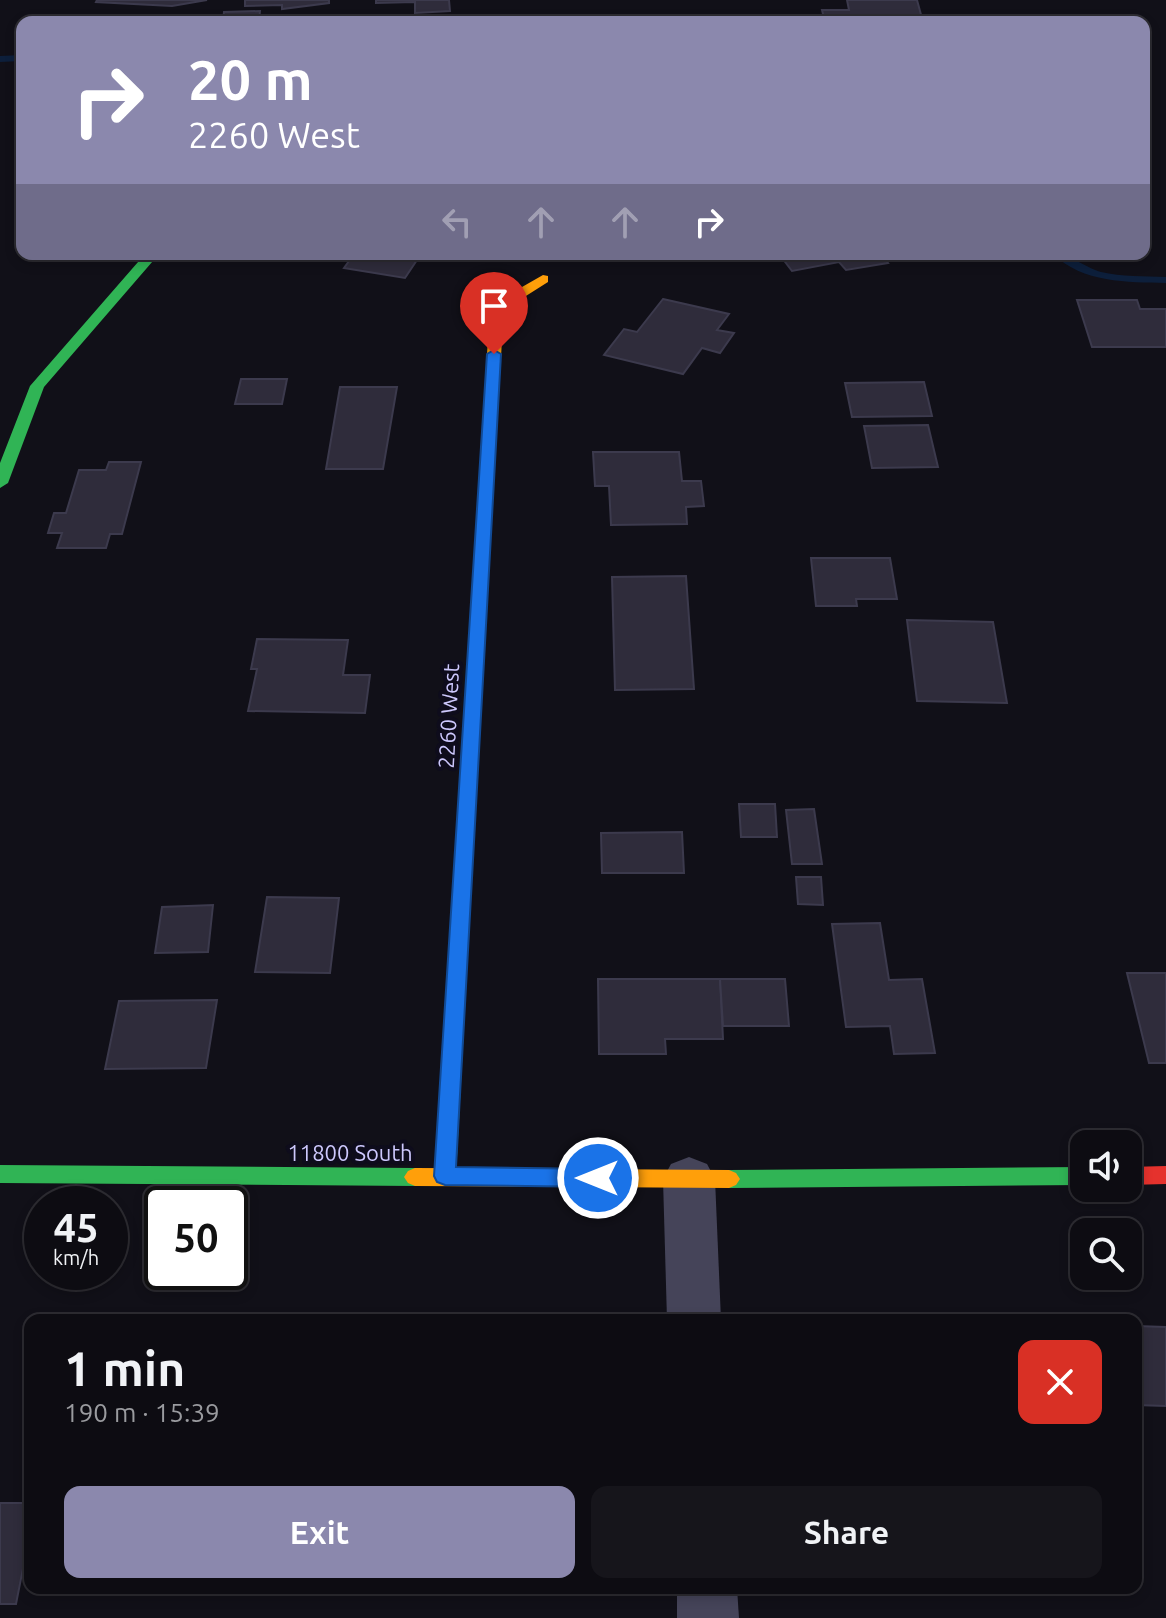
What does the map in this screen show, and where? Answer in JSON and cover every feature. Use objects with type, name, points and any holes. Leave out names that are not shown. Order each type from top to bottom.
[{"type":"street","points":[[0,483],[37,386],[147,260]]},
{"type":"street","name":"2260 West","points":[[445,1176],[496,322],[513,298],[543,279]]},
{"type":"street","name":"11800 South","points":[[0,1174],[689,1179],[1070,1176]]},
{"type":"street","points":[[1142,1176],[1166,1175]]},
{"type":"street","points":[[689,1179],[694,1314]]},
{"type":"street","points":[[707,1594],[708,1618]]},
{"type":"building","points":[[97,0],[207,0],[172,6]]},
{"type":"building","points":[[245,0],[329,0],[329,3],[282,9],[282,5],[245,6]]},
{"type":"building","points":[[376,0],[449,0],[450,11],[415,13],[415,2],[376,3]]},
{"type":"building","points":[[847,0],[917,0],[921,16],[824,16],[822,10],[849,10]]},
{"type":"building","points":[[260,11],[260,16],[224,16],[224,12]]},
{"type":"building","points":[[350,260],[417,260],[405,278],[344,268]]},
{"type":"building","points":[[784,260],[886,260],[888,263],[846,270],[839,262],[792,271]]},
{"type":"building","points":[[663,299],[729,314],[717,330],[734,333],[720,353],[702,348],[683,374],[604,355],[624,329],[637,332]]},
{"type":"building","points":[[1077,300],[1137,300],[1140,309],[1166,309],[1166,347],[1092,347]]},
{"type":"building","points":[[241,379],[287,379],[282,404],[235,404]]},
{"type":"building","points":[[924,382],[932,416],[852,417],[845,383]]},
{"type":"building","points":[[340,387],[397,387],[383,469],[326,469]]},
{"type":"building","points":[[928,425],[938,467],[872,468],[864,426]]},
{"type":"building","points":[[593,452],[679,452],[682,481],[701,481],[704,506],[686,507],[687,524],[611,525],[609,486],[595,486]]},
{"type":"building","points":[[109,462],[141,462],[122,534],[110,534],[106,548],[57,548],[62,533],[48,533],[54,513],[66,513],[79,470],[106,470]]},
{"type":"building","points":[[811,558],[890,558],[897,599],[856,599],[857,606],[816,606]]},
{"type":"building","points":[[686,576],[694,689],[615,690],[612,577]]},
{"type":"building","points":[[907,620],[993,622],[1007,703],[917,701]]},
{"type":"building","points":[[257,639],[348,640],[343,675],[370,675],[365,713],[248,711],[257,669],[251,669]]},
{"type":"building","points":[[739,804],[775,804],[777,837],[741,837]]},
{"type":"building","points":[[814,809],[822,864],[792,864],[786,810]]},
{"type":"building","points":[[682,832],[684,873],[602,873],[601,833]]},
{"type":"building","points":[[796,877],[821,877],[823,905],[798,904]]},
{"type":"building","points":[[267,897],[339,898],[330,973],[255,972]]},
{"type":"building","points":[[213,905],[208,952],[155,953],[162,907]]},
{"type":"building","points":[[880,923],[889,980],[922,979],[935,1053],[894,1054],[890,1026],[846,1027],[832,924]]},
{"type":"building","points":[[1127,973],[1166,973],[1166,1063],[1149,1063]]},
{"type":"building","points":[[598,979],[720,979],[723,1039],[665,1039],[666,1054],[599,1054]]},
{"type":"building","points":[[720,979],[785,979],[789,1026],[723,1026]]},
{"type":"building","points":[[217,1000],[206,1068],[105,1069],[119,1001]]},
{"type":"building","points":[[1142,1326],[1166,1327],[1166,1406],[1142,1405]]},
{"type":"building","points":[[0,1503],[24,1503],[24,1563],[16,1604],[0,1604]]},
{"type":"waterway","points":[[0,59],[16,58]]},
{"type":"waterway","points":[[1066,260],[1109,277],[1166,280]]},
{"type":"traffic: fast","points":[[0,483],[37,386],[147,260]]},
{"type":"traffic: fast","points":[[445,1176],[474,691]]},
{"type":"traffic: fast","points":[[0,1174],[415,1177]]},
{"type":"traffic: fast","points":[[729,1179],[1070,1176]]},
{"type":"traffic: slow","points":[[474,691],[496,322],[513,298],[543,279]]},
{"type":"traffic: slow","points":[[415,1177],[729,1179]]},
{"type":"traffic: jam","points":[[1142,1176],[1166,1175]]},
{"type":"route","points":[[494,354],[445,1176],[598,1178]]}]
